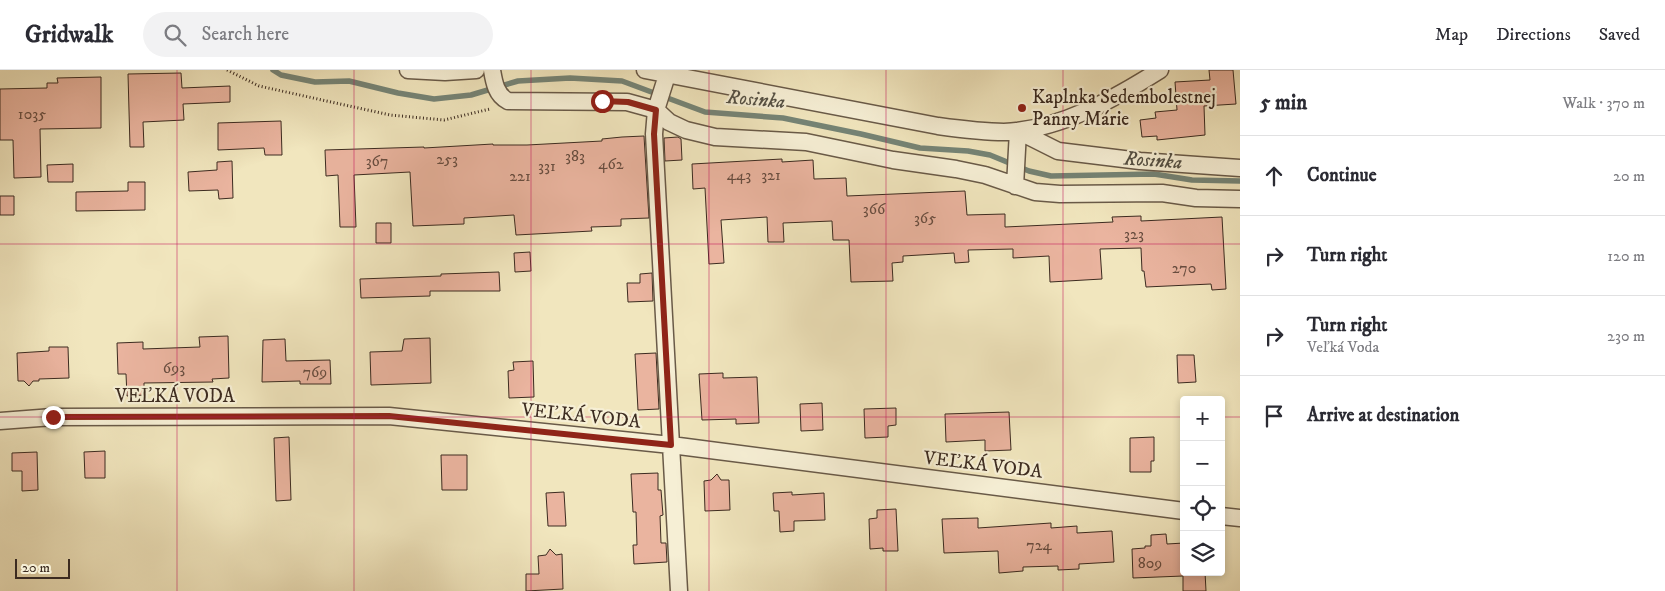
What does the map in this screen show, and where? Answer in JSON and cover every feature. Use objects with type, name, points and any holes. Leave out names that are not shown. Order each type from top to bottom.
[{"type":"street","points":[[408,70],[445,72],[476,70]]},
{"type":"street","points":[[645,70],[938,126],[988,132],[1018,131],[1062,120],[1103,102],[1160,70]]},
{"type":"street","points":[[667,74],[659,100],[654,134],[679,591]]},
{"type":"street","points":[[497,86],[514,102],[628,102],[659,100]]},
{"type":"street","points":[[659,100],[669,122],[686,130],[715,137],[806,142],[894,160],[985,175],[1016,174],[1035,192],[1060,194],[1162,193],[1196,198],[1240,199]]},
{"type":"street","points":[[1018,131],[1058,151],[1140,161],[1240,168]]},
{"type":"street","points":[[1016,174],[1018,131]]},
{"type":"street","name":"VEĽKÁ VODA","points":[[0,421],[53,417],[389,416],[671,445],[1180,510]]},
{"type":"street","points":[[1225,516],[1240,518]]},
{"type":"path","points":[[227,70],[259,86],[390,115],[444,120],[495,108],[497,86]]},
{"type":"building","points":[[1209,70],[1233,70],[1236,104],[1204,106],[1205,135],[1157,140],[1157,136],[1142,137],[1140,120],[1156,118],[1155,112],[1177,110],[1175,82],[1210,80]]},
{"type":"building","points":[[181,73],[182,88],[230,86],[230,102],[183,104],[184,120],[143,122],[144,147],[130,147],[128,74]]},
{"type":"building","points":[[101,77],[101,128],[40,129],[41,177],[14,178],[13,140],[0,140],[0,89],[47,88],[47,83],[58,83],[57,78]]},
{"type":"building","points":[[281,121],[282,155],[265,155],[264,148],[218,150],[218,123]]},
{"type":"building","points":[[644,136],[649,218],[621,219],[621,226],[591,227],[592,231],[516,235],[514,215],[464,218],[464,224],[413,226],[410,172],[354,175],[356,227],[340,227],[338,175],[326,176],[325,150],[424,148],[493,144],[527,145],[602,141],[602,139]]},
{"type":"building","points":[[678,137],[681,139],[682,160],[665,161],[664,138]]},
{"type":"building","points":[[782,159],[782,162],[813,160],[814,179],[846,178],[847,196],[965,191],[967,215],[1005,214],[1005,227],[1113,222],[1112,217],[1141,216],[1141,221],[1222,217],[1226,289],[1212,290],[1211,284],[1146,287],[1144,271],[1142,271],[1141,248],[1100,249],[1102,279],[1050,282],[1049,256],[1013,258],[1013,249],[968,250],[969,262],[955,263],[954,253],[903,256],[903,262],[892,263],[893,281],[851,282],[849,240],[833,240],[832,221],[783,223],[784,242],[768,242],[767,217],[721,220],[724,263],[709,264],[705,188],[693,189],[692,164]]},
{"type":"building","points":[[232,161],[233,198],[219,199],[218,190],[189,191],[188,172],[217,170],[217,162]]},
{"type":"building","points":[[73,164],[73,182],[48,182],[47,165]]},
{"type":"building","points":[[128,182],[145,182],[145,210],[76,211],[76,192],[128,191]]},
{"type":"building","points":[[0,196],[14,196],[14,215],[0,215]]},
{"type":"building","points":[[376,223],[391,223],[391,243],[376,243]]},
{"type":"building","points":[[530,252],[531,271],[515,272],[514,253]]},
{"type":"building","points":[[499,272],[500,291],[430,291],[430,296],[361,298],[360,279]]},
{"type":"building","points":[[652,273],[653,301],[628,302],[627,283],[640,283],[640,274]]},
{"type":"building","points":[[228,336],[229,378],[212,379],[213,382],[144,383],[144,395],[127,396],[126,374],[118,374],[117,343],[143,342],[143,349],[200,347],[199,337]]},
{"type":"building","points":[[430,338],[431,383],[371,385],[370,352],[402,351],[404,339]]},
{"type":"building","points":[[285,339],[286,361],[330,360],[331,384],[300,384],[300,381],[262,382],[263,340]]},
{"type":"building","points":[[49,347],[68,347],[69,378],[39,379],[39,381],[33,381],[29,386],[24,381],[18,381],[17,353],[49,351]]},
{"type":"building","points":[[656,353],[659,409],[638,410],[635,354]]},
{"type":"building","points":[[1177,355],[1194,355],[1196,382],[1178,383]]},
{"type":"building","points":[[533,361],[534,397],[509,398],[508,371],[514,370],[513,362]]},
{"type":"building","points":[[723,373],[723,378],[757,377],[759,423],[736,424],[736,419],[702,420],[699,374]]},
{"type":"building","points":[[822,403],[823,430],[801,431],[800,404]]},
{"type":"building","points":[[896,408],[896,425],[888,426],[888,437],[865,438],[864,409]]},
{"type":"building","points":[[1009,412],[1011,450],[985,451],[985,440],[946,442],[945,414]]},
{"type":"building","points":[[289,437],[291,500],[276,501],[274,438]]},
{"type":"building","points":[[1154,437],[1154,461],[1151,461],[1151,472],[1130,472],[1130,438]]},
{"type":"building","points":[[105,451],[105,478],[85,478],[84,452]]},
{"type":"building","points":[[37,452],[38,490],[22,491],[22,471],[12,471],[12,453]]},
{"type":"building","points":[[441,455],[467,455],[467,490],[442,490]]},
{"type":"building","points":[[658,473],[658,490],[661,490],[663,515],[660,516],[661,543],[666,543],[667,562],[634,564],[633,545],[637,545],[636,512],[633,512],[631,474]]},
{"type":"building","points":[[717,474],[721,480],[729,480],[730,510],[705,511],[704,481],[711,480]]},
{"type":"building","points":[[564,492],[566,526],[548,526],[546,493]]},
{"type":"building","points":[[792,492],[792,495],[824,493],[825,520],[794,521],[794,531],[780,532],[779,511],[774,511],[773,493]]},
{"type":"building","points":[[896,509],[898,551],[883,551],[883,548],[870,549],[869,519],[877,518],[877,510]]},
{"type":"building","points":[[978,518],[978,528],[1051,523],[1051,528],[1077,526],[1077,533],[1112,531],[1114,562],[1079,564],[1079,569],[1058,570],[1058,566],[1023,567],[1023,571],[999,573],[998,551],[944,553],[942,519]]},
{"type":"building","points":[[1166,534],[1167,544],[1180,543],[1180,576],[1183,576],[1133,578],[1132,549],[1151,546],[1151,535]]},
{"type":"building","points":[[550,549],[556,555],[562,554],[563,589],[526,591],[526,574],[539,574],[538,556],[546,555]]},
{"type":"building","points":[[1183,576],[1205,576],[1206,591],[1183,591]]},
{"type":"waterway","name":"Rosinka","points":[[273,70],[281,75],[315,82],[349,81],[398,93],[434,99],[471,95],[518,81],[570,78],[622,81],[705,112],[783,118],[920,148],[968,151],[990,155],[1029,171],[1051,176],[1154,174],[1192,180],[1240,181]]},
{"type":"place","name":"Kaplnka Sedembolestnej Panny Márie","points":[[1022,108]]},
{"type":"route","points":[[53,417],[389,416],[671,445],[654,134],[656,110],[628,102],[602,101]]}]
